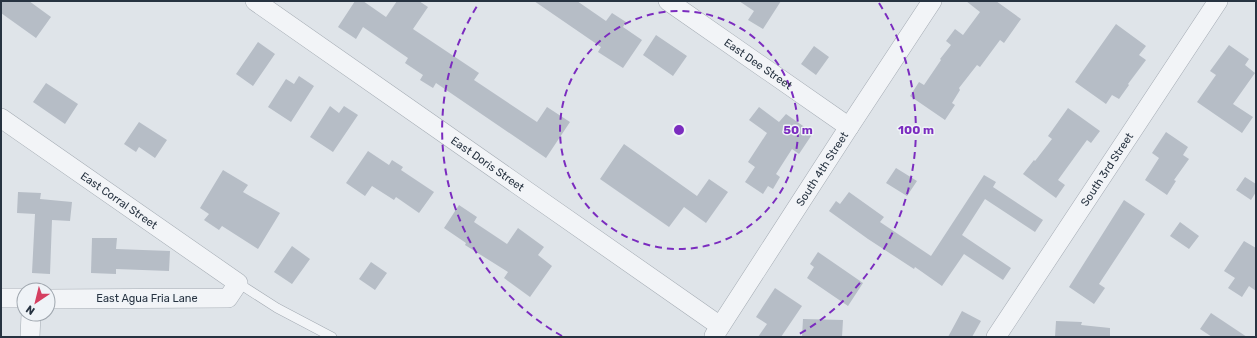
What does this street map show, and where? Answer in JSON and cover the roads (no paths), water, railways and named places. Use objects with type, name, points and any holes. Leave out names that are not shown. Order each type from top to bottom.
[{"type":"street","name":"East Doris Street","points":[[255,1],[717,332]]},
{"type":"street","name":"East Dee Street","points":[[668,1],[849,127]]},
{"type":"street","name":"South 4th Street","points":[[717,332],[932,1]]},
{"type":"street","name":"South 3rd Street","points":[[996,337],[1218,1]]},
{"type":"street","name":"East Corral Street","points":[[1,118],[238,283]]},
{"type":"street","name":"East Agua Fria Lane","points":[[56,298],[228,298],[238,283]]},
{"type":"street","points":[[1,298],[16,298]]},
{"type":"street","points":[[30,337],[31,322]]},
{"type":"lane","points":[[238,283],[277,308],[332,337]]}]
